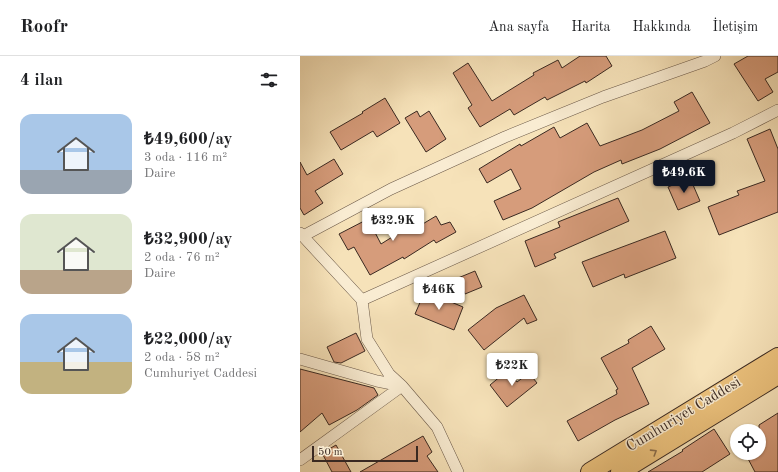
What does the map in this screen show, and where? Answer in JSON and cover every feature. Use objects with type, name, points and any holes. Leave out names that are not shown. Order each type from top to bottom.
[{"type":"main road","name":"Cumhuriyet Caddesi","points":[[590,472],[778,357]]},
{"type":"main road","name":"Cumhuriyet Caddesi","points":[[620,472],[778,375]]},
{"type":"street","points":[[458,472],[437,427],[402,386],[389,374],[367,339],[362,300],[302,234],[391,189],[505,137],[603,97],[705,61],[715,56]]},
{"type":"street","points":[[362,300],[734,133],[778,110]]},
{"type":"street","points":[[300,359],[377,381],[402,386]]},
{"type":"street","points":[[300,460],[402,386]]},
{"type":"building","points":[[580,56],[606,56],[612,66],[586,83],[585,81],[547,100],[545,97],[514,115],[510,109],[480,127],[468,108],[472,105],[453,73],[468,63],[492,101],[534,75],[533,73],[558,60],[562,68]]},
{"type":"building","points":[[748,56],[778,56],[778,72],[765,79],[773,92],[758,101],[734,64]]},
{"type":"building","points":[[692,92],[710,123],[660,149],[622,164],[621,160],[594,172],[532,208],[503,220],[494,201],[521,189],[511,169],[487,183],[479,169],[520,144],[521,146],[554,127],[560,138],[587,123],[600,146],[642,130],[679,111],[674,102]]},
{"type":"building","points":[[385,98],[400,123],[377,137],[373,131],[341,150],[330,132]]},
{"type":"building","points":[[417,111],[420,117],[429,111],[446,139],[426,152],[405,118]]},
{"type":"building","points":[[770,129],[778,149],[778,212],[719,235],[708,207],[739,195],[737,191],[765,181],[747,139]]},
{"type":"building","points":[[334,159],[343,174],[315,191],[323,203],[304,215],[300,208],[300,162],[307,175]]},
{"type":"building","points":[[690,178],[700,201],[678,210],[668,187]]},
{"type":"building","points":[[618,198],[629,221],[554,254],[556,258],[535,267],[525,241],[560,227],[558,222]]},
{"type":"building","points":[[436,216],[441,225],[450,222],[456,232],[436,243],[434,240],[404,259],[403,257],[370,275],[354,247],[348,250],[339,234],[368,219],[381,244],[413,224],[416,228]]},
{"type":"building","points":[[665,231],[676,258],[625,278],[624,274],[593,287],[582,262]]},
{"type":"building","points":[[475,271],[482,287],[465,294],[458,278]]},
{"type":"building","points":[[425,291],[463,307],[454,330],[415,314]]},
{"type":"building","points":[[524,295],[537,320],[527,324],[524,318],[484,350],[468,330],[496,308]]},
{"type":"building","points":[[651,326],[665,349],[632,368],[649,404],[615,420],[578,441],[567,421],[617,394],[616,390],[618,389],[601,358],[629,343],[628,340]]},
{"type":"building","points":[[356,333],[365,351],[341,363],[334,362],[327,347]]},
{"type":"building","points":[[300,369],[374,388],[378,395],[357,410],[329,425],[322,413],[300,432]]},
{"type":"building","points":[[508,370],[517,382],[529,373],[537,383],[507,407],[490,385]]},
{"type":"building","points":[[778,413],[778,472],[755,472],[749,460],[766,460],[766,424],[761,424]]},
{"type":"building","points":[[714,429],[730,454],[702,472],[648,472],[683,451],[682,450]]},
{"type":"building","points":[[423,436],[432,452],[427,456],[438,472],[360,472]]},
{"type":"building","points":[[336,445],[351,472],[332,472],[322,453]]}]
